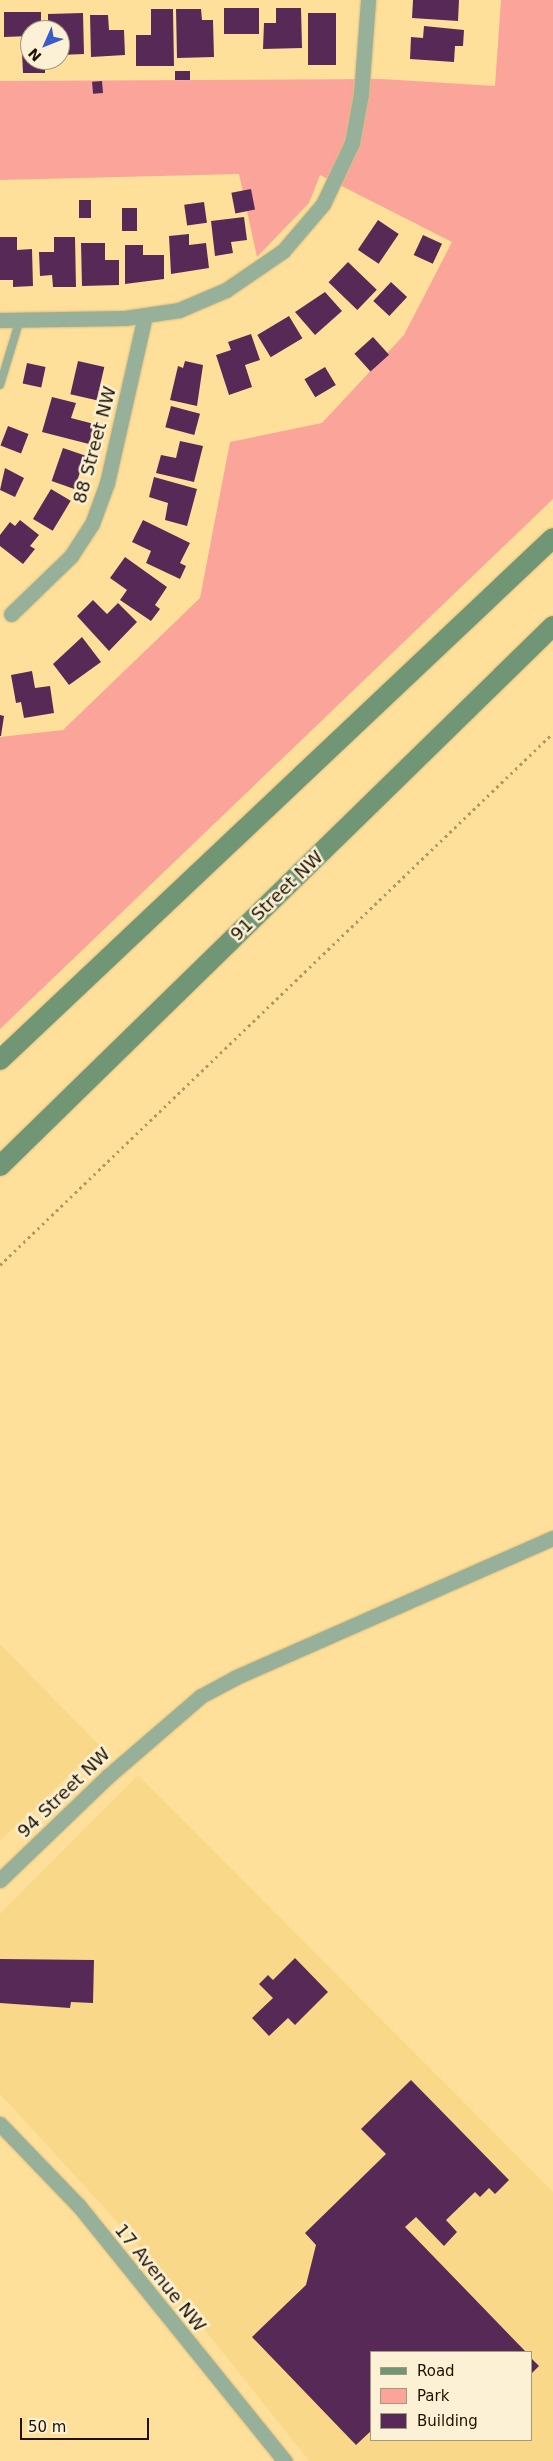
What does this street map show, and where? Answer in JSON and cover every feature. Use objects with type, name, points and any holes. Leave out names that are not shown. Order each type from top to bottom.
[{"type":"main road","points":[[0,1060],[553,538]]},
{"type":"main road","name":"91 Street NW","points":[[0,1166],[553,626]]},
{"type":"street","points":[[0,320],[145,316],[202,302],[252,275],[283,251],[323,204],[345,162],[358,121],[368,0]]},
{"type":"street","name":"88 Street NW","points":[[11,614],[71,556],[92,524],[107,483],[145,316]]},
{"type":"street","name":"94 Street NW","points":[[0,1880],[133,1754],[201,1696],[236,1677],[553,1538]]},
{"type":"street","name":"17 Avenue NW","points":[[0,2124],[79,2206],[285,2461]]},
{"type":"lane","points":[[0,385],[20,320]]},
{"type":"path","points":[[0,1265],[553,733]]},
{"type":"shaded area","points":[[0,1644],[100,1746],[0,1841]]},
{"type":"shaded area","points":[[138,1775],[553,2192],[553,2461],[309,2461],[131,2237],[0,2094],[0,1914]]},
{"type":"green space","points":[[501,0],[553,0],[553,499],[0,1029],[0,737],[63,730],[200,598],[230,442],[322,423],[404,335],[452,242],[320,175],[309,203],[257,257],[239,174],[0,180],[0,81],[382,79],[495,86]]},
{"type":"building","points":[[413,0],[459,0],[458,21],[412,18]]},
{"type":"building","points":[[224,8],[259,8],[259,34],[224,34]]},
{"type":"building","points":[[276,8],[301,8],[302,48],[263,49],[264,23],[276,23]]},
{"type":"building","points":[[151,9],[173,9],[174,66],[136,66],[136,35],[151,35]]},
{"type":"building","points":[[176,9],[201,9],[202,20],[213,20],[214,57],[177,58]]},
{"type":"building","points":[[4,12],[41,12],[41,20],[20,20],[20,36],[4,37]]},
{"type":"building","points":[[83,13],[84,54],[70,55],[70,20],[48,20],[48,14]]},
{"type":"building","points":[[308,13],[336,13],[336,65],[308,65]]},
{"type":"building","points":[[90,15],[108,15],[109,30],[124,30],[125,55],[91,57]]},
{"type":"building","points":[[424,26],[464,30],[463,46],[455,46],[454,62],[410,59],[411,37],[423,38]]},
{"type":"building","points":[[23,70],[45,70],[45,73],[23,73]]},
{"type":"building","points":[[175,71],[190,71],[190,80],[175,80]]},
{"type":"building","points":[[102,81],[103,93],[93,94],[92,82]]},
{"type":"building","points":[[251,189],[255,210],[235,213],[231,193]]},
{"type":"building","points":[[79,200],[91,200],[91,218],[79,218]]},
{"type":"building","points":[[204,202],[207,223],[187,226],[184,205]]},
{"type":"building","points":[[122,208],[137,208],[137,231],[122,231]]},
{"type":"building","points":[[244,217],[247,240],[231,242],[233,253],[215,256],[211,221]]},
{"type":"building","points":[[378,220],[399,234],[379,264],[358,250]]},
{"type":"building","points":[[189,234],[189,245],[206,243],[209,268],[171,274],[169,236]]},
{"type":"building","points":[[423,235],[442,244],[433,264],[414,255]]},
{"type":"building","points":[[0,237],[17,237],[17,250],[32,249],[33,286],[13,287],[13,280],[0,280]]},
{"type":"building","points":[[54,237],[75,237],[76,287],[53,287],[52,275],[40,276],[39,252],[54,252]]},
{"type":"building","points":[[81,243],[105,243],[105,260],[119,260],[119,285],[82,286]]},
{"type":"building","points":[[125,245],[143,245],[143,255],[164,255],[164,279],[125,284]]},
{"type":"building","points":[[348,262],[377,290],[357,310],[329,282]]},
{"type":"building","points":[[391,282],[407,297],[389,316],[373,301]]},
{"type":"building","points":[[325,292],[342,311],[315,335],[295,312]]},
{"type":"building","points":[[289,316],[302,338],[271,357],[257,335]]},
{"type":"building","points":[[251,334],[260,360],[245,365],[252,387],[229,395],[216,355],[231,350],[228,342]]},
{"type":"building","points":[[373,337],[389,355],[370,372],[354,354]]},
{"type":"building","points":[[78,361],[104,367],[97,400],[70,394]]},
{"type":"building","points":[[185,361],[203,365],[197,406],[170,400],[178,366],[183,368]]},
{"type":"building","points":[[27,363],[46,367],[41,387],[23,384]]},
{"type":"building","points":[[325,367],[336,385],[315,397],[304,379]]},
{"type":"building","points":[[52,397],[76,403],[71,418],[94,424],[89,444],[42,432]]},
{"type":"building","points":[[171,406],[200,414],[194,435],[165,427]]},
{"type":"building","points":[[8,426],[29,434],[21,453],[0,446]]},
{"type":"building","points":[[180,441],[203,446],[194,482],[156,473],[161,455],[176,458]]},
{"type":"building","points":[[63,448],[86,456],[74,489],[52,481]]},
{"type":"building","points":[[5,468],[24,478],[15,497],[0,490]]},
{"type":"building","points":[[154,477],[197,489],[187,526],[165,520],[168,503],[149,497]]},
{"type":"building","points":[[51,489],[71,501],[53,531],[33,519]]},
{"type":"building","points":[[20,520],[39,535],[30,546],[35,549],[23,564],[0,546],[0,535],[10,522],[15,526]]},
{"type":"building","points":[[143,520],[190,543],[180,563],[186,566],[180,579],[146,563],[151,551],[132,542]]},
{"type":"building","points":[[125,557],[167,587],[155,605],[160,609],[151,621],[120,600],[127,590],[110,578]]},
{"type":"building","points":[[93,600],[107,614],[118,603],[137,622],[109,651],[77,616]]},
{"type":"building","points":[[82,637],[101,662],[69,685],[53,664]]},
{"type":"building","points":[[32,671],[35,688],[50,686],[54,713],[24,718],[21,702],[16,703],[11,675]]},
{"type":"building","points":[[0,715],[4,716],[1,736],[0,736]]},
{"type":"building","points":[[295,1958],[328,1992],[295,2025],[288,2018],[269,2036],[252,2018],[273,1998],[259,1984],[268,1975],[273,1980]]},
{"type":"building","points":[[0,1959],[94,1960],[93,2003],[71,2002],[70,2008],[0,2003]]},
{"type":"building","points":[[411,2080],[509,2180],[495,2194],[489,2188],[480,2197],[475,2192],[446,2220],[457,2232],[444,2246],[416,2217],[405,2227],[525,2351],[370,2351],[370,2432],[356,2445],[252,2337],[306,2285],[316,2245],[305,2233],[386,2154],[361,2129]]},
{"type":"building","points":[[533,2360],[539,2366],[533,2372]]}]
